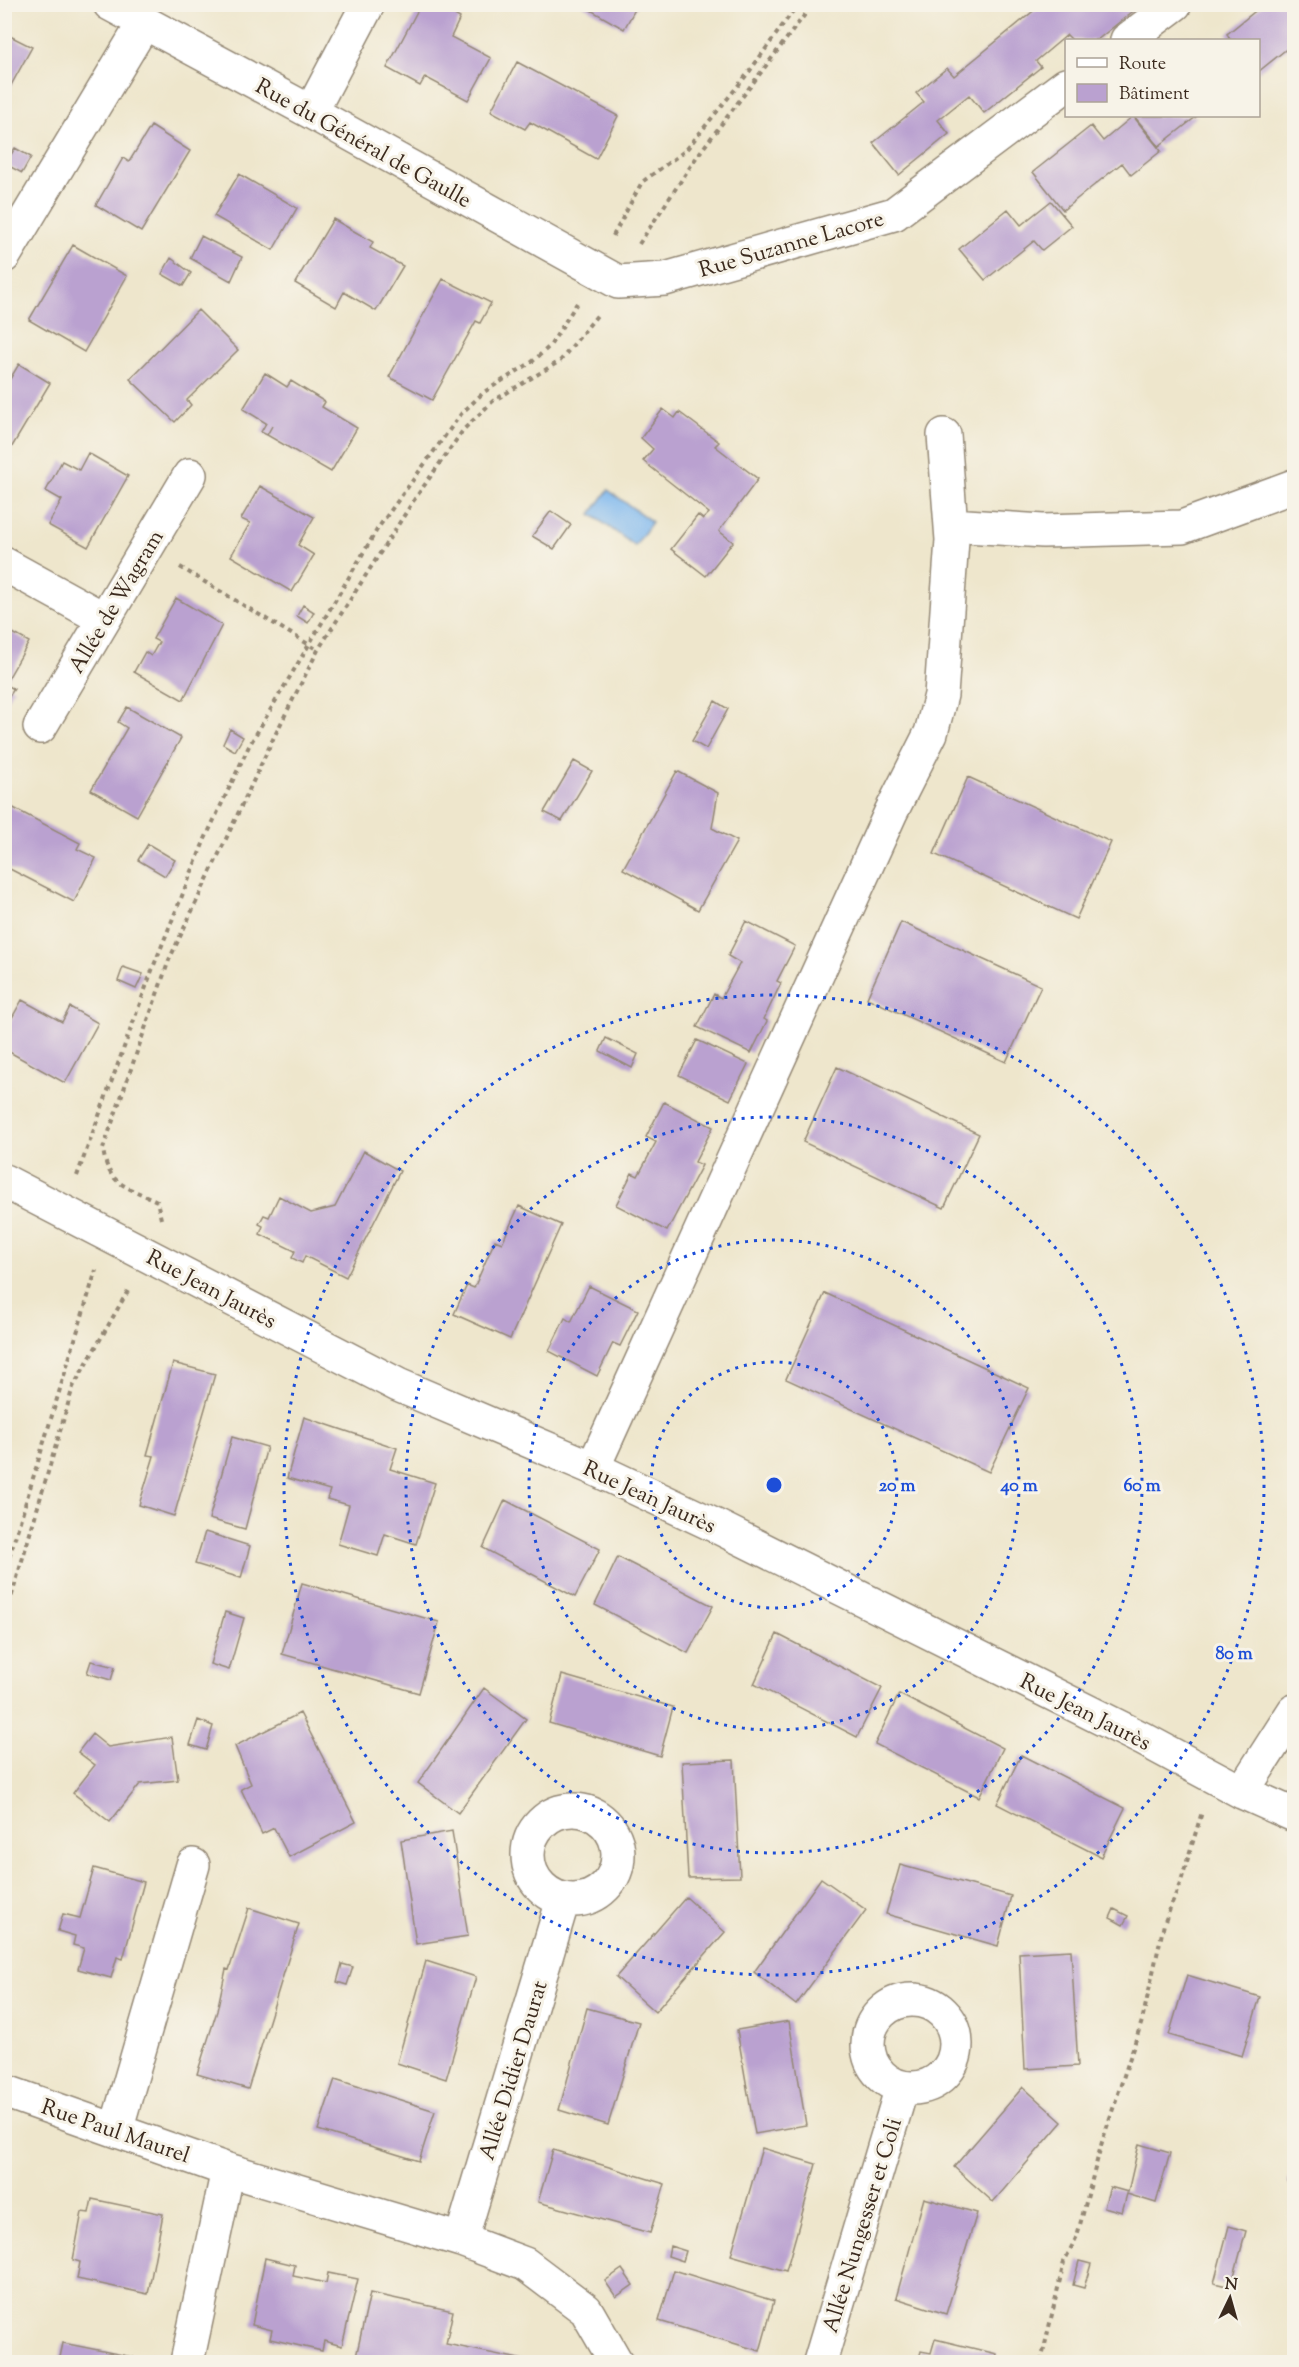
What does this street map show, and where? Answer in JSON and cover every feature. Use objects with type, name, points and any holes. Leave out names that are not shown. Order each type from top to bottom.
[{"type":"street","name":"Rue du Général de Gaulle","points":[[110,4],[618,282]]},
{"type":"street","points":[[311,112],[368,4]]},
{"type":"street","points":[[1128,39],[1175,4]]},
{"type":"street","points":[[4,256],[144,23]]},
{"type":"street","name":"Rue Suzanne Lacore","points":[[618,282],[665,279],[894,213],[1065,86]]},
{"type":"street","points":[[593,1468],[891,812],[931,733],[941,694],[951,525],[944,435]]},
{"type":"street","name":"Allée de Wagram","points":[[40,727],[190,475]]},
{"type":"street","points":[[951,525],[1043,531],[1182,527],[1294,486]]},
{"type":"street","points":[[4,564],[104,619]]},
{"type":"street","name":"Rue Jean Jaurès","points":[[4,1181],[398,1385],[593,1468],[748,1542],[1294,1815]]},
{"type":"street","points":[[1230,1785],[1294,1711]]},
{"type":"street","points":[[116,2130],[193,1865]]},
{"type":"street","name":"Allée Didier Daurat","points":[[461,2240],[563,1900]]},
{"type":"street","name":"Allée Nungesser et Coli","points":[[820,2362],[902,2087]]},
{"type":"street","name":"Rue Paul Maurel","points":[[4,2091],[228,2170],[461,2240],[525,2264],[586,2310],[616,2362]]},
{"type":"street","points":[[187,2362],[228,2170]]},
{"type":"path","points":[[611,238],[642,182],[686,150],[749,72],[798,4]]},
{"type":"path","points":[[4,1622],[74,1387],[147,1254],[162,1218],[157,1201],[118,1182],[106,1167],[103,1149],[169,960],[274,737],[318,650],[414,500],[464,429],[493,400],[560,361],[592,324],[649,225],[813,4]]},
{"type":"path","points":[[75,1180],[154,965],[205,839],[249,746],[378,528],[461,414],[484,392],[532,362],[550,346],[581,297]]},
{"type":"path","points":[[147,548],[318,650]]},
{"type":"path","points":[[4,1574],[98,1264]]},
{"type":"path","points":[[1041,2362],[1064,2262],[1077,2236],[1102,2142],[1142,2021],[1164,1923],[1181,1881],[1203,1810],[1230,1785]]},
{"type":"path","points":[[4,2037],[7,2040],[4,2051]]},
{"type":"water","points":[[608,490],[652,522],[635,546],[591,514]]},
{"type":"building","points":[[421,4],[435,4],[460,18],[451,37],[491,58],[468,100],[425,77],[420,86],[387,68]]},
{"type":"building","points":[[580,4],[638,4],[624,29]]},
{"type":"building","points":[[1042,4],[1142,4],[1098,39],[1071,39],[1067,35],[1036,61],[1041,67],[984,113],[969,95],[938,120],[949,134],[899,175],[873,143],[924,102],[916,93],[947,68],[954,76]]},
{"type":"building","points":[[1264,4],[1294,4],[1294,43],[1260,70],[1260,39],[1228,39],[1227,34]]},
{"type":"building","points":[[4,33],[32,47],[4,98]]},
{"type":"building","points":[[517,62],[618,116],[596,159],[530,122],[525,129],[491,111]]},
{"type":"building","points":[[1134,117],[1161,151],[1131,175],[1122,163],[1063,210],[1033,172],[1091,126],[1103,141]]},
{"type":"building","points":[[1135,117],[1196,117],[1159,146]]},
{"type":"building","points":[[151,126],[190,151],[141,232],[96,205],[123,158],[129,162]]},
{"type":"building","points":[[15,148],[31,157],[22,173],[5,164]]},
{"type":"building","points":[[239,174],[297,208],[273,250],[214,216]]},
{"type":"building","points":[[1051,201],[1072,226],[1042,250],[1034,241],[985,280],[959,249],[1008,209],[1021,225]]},
{"type":"building","points":[[333,219],[373,242],[370,248],[403,266],[376,311],[344,292],[336,307],[295,283]]},
{"type":"building","points":[[201,236],[242,257],[231,281],[190,258]]},
{"type":"building","points":[[73,245],[127,276],[84,352],[29,320]]},
{"type":"building","points":[[171,258],[191,273],[183,286],[162,274]]},
{"type":"building","points":[[443,279],[491,303],[480,323],[476,321],[432,400],[389,377]]},
{"type":"building","points":[[198,310],[238,350],[187,400],[191,405],[175,422],[130,379]]},
{"type":"building","points":[[19,364],[50,383],[4,460],[4,376],[10,379]]},
{"type":"building","points":[[265,373],[287,387],[291,381],[325,402],[322,407],[357,428],[331,472],[261,432],[266,423],[243,409]]},
{"type":"building","points":[[663,409],[675,418],[679,412],[719,442],[715,446],[758,479],[719,531],[733,542],[706,576],[671,549],[698,515],[703,519],[709,513],[643,461],[653,449],[641,438]]},
{"type":"building","points":[[88,453],[128,476],[88,547],[48,525],[62,500],[46,491],[62,461],[79,470]]},
{"type":"building","points":[[260,486],[314,517],[298,545],[314,555],[292,592],[231,556],[250,523],[241,519]]},
{"type":"building","points":[[551,511],[571,525],[554,549],[532,536]]},
{"type":"building","points":[[176,598],[222,625],[183,700],[134,672],[145,652],[151,656],[159,642],[153,639]]},
{"type":"building","points":[[303,605],[314,612],[308,623],[297,616]]},
{"type":"building","points":[[4,628],[29,642],[5,684],[14,689],[4,704]]},
{"type":"building","points":[[715,701],[728,709],[706,749],[692,741]]},
{"type":"building","points":[[127,707],[181,738],[137,816],[91,790],[127,728],[118,722]]},
{"type":"building","points":[[230,729],[243,737],[235,751],[223,744]]},
{"type":"building","points":[[574,761],[592,771],[562,821],[544,812]]},
{"type":"building","points":[[677,771],[718,793],[712,828],[737,841],[698,910],[623,869]]},
{"type":"building","points":[[968,777],[1111,842],[1076,919],[934,854]]},
{"type":"building","points":[[4,803],[80,843],[77,849],[96,858],[74,902],[4,866]]},
{"type":"building","points":[[148,844],[175,860],[165,876],[138,860]]},
{"type":"building","points":[[746,921],[795,946],[777,981],[781,983],[764,1019],[767,1021],[751,1053],[697,1027],[714,994],[721,998],[740,963],[728,956]]},
{"type":"building","points":[[901,922],[1041,986],[1006,1062],[867,998]]},
{"type":"building","points":[[123,967],[143,974],[136,989],[118,981]]},
{"type":"building","points":[[22,1000],[62,1022],[70,1007],[98,1023],[65,1083],[4,1049],[4,1032]]},
{"type":"building","points":[[606,1038],[638,1054],[632,1068],[600,1051]]},
{"type":"building","points":[[697,1040],[748,1064],[730,1100],[679,1075]]},
{"type":"building","points":[[837,1067],[979,1134],[944,1208],[803,1142]]},
{"type":"building","points":[[664,1102],[713,1127],[695,1162],[702,1165],[667,1231],[616,1205],[632,1173],[638,1176],[656,1142],[646,1137]]},
{"type":"building","points":[[364,1151],[400,1171],[346,1277],[305,1256],[302,1263],[292,1258],[295,1251],[260,1234],[263,1226],[259,1224],[264,1215],[269,1217],[279,1196],[311,1213],[335,1207]]},
{"type":"building","points":[[519,1206],[561,1225],[510,1339],[454,1314],[467,1285],[474,1288],[495,1240],[502,1243]]},
{"type":"building","points":[[589,1286],[638,1310],[620,1346],[613,1343],[597,1376],[549,1351],[565,1318],[571,1322]]},
{"type":"building","points":[[825,1293],[1029,1388],[989,1472],[786,1379]]},
{"type":"building","points":[[173,1363],[215,1374],[174,1516],[139,1505],[154,1456],[147,1455]]},
{"type":"building","points":[[304,1417],[397,1448],[390,1469],[435,1483],[416,1544],[385,1534],[378,1556],[338,1544],[349,1505],[327,1499],[330,1490],[287,1478]]},
{"type":"building","points":[[232,1437],[267,1447],[245,1529],[209,1519]]},
{"type":"building","points":[[505,1500],[600,1549],[575,1597],[483,1548]]},
{"type":"building","points":[[205,1532],[250,1546],[241,1578],[195,1564]]},
{"type":"building","points":[[618,1557],[713,1606],[688,1653],[595,1605]]},
{"type":"building","points":[[302,1583],[439,1622],[419,1693],[282,1654]]},
{"type":"building","points":[[225,1612],[244,1618],[229,1670],[210,1664]]},
{"type":"building","points":[[777,1634],[882,1688],[857,1737],[754,1684]]},
{"type":"building","points":[[91,1661],[115,1667],[111,1680],[87,1673]]},
{"type":"building","points":[[562,1675],[673,1707],[660,1756],[549,1723]]},
{"type":"building","points":[[484,1688],[526,1719],[458,1813],[418,1783]]},
{"type":"building","points":[[899,1694],[1003,1748],[979,1797],[875,1744]]},
{"type":"building","points":[[300,1713],[356,1822],[289,1857],[274,1828],[262,1834],[241,1789],[251,1784],[235,1746]]},
{"type":"building","points":[[198,1720],[213,1726],[206,1750],[190,1745]]},
{"type":"building","points":[[92,1734],[108,1747],[172,1737],[178,1780],[140,1784],[110,1822],[73,1793],[95,1765],[78,1752]]},
{"type":"building","points":[[1021,1755],[1125,1808],[1101,1857],[997,1804]]},
{"type":"building","points":[[734,1760],[740,1877],[688,1878],[682,1762]]},
{"type":"building","points":[[452,1831],[468,1936],[416,1944],[401,1840]]},
{"type":"building","points":[[900,1865],[1011,1896],[998,1946],[886,1914]]},
{"type":"building","points":[[94,1868],[144,1882],[123,1959],[117,1957],[111,1978],[78,1969],[84,1948],[73,1945],[75,1936],[58,1931],[63,1914],[80,1918]]},
{"type":"building","points":[[821,1878],[866,1910],[796,2005],[754,1972]]},
{"type":"building","points":[[686,1897],[725,1932],[655,2012],[616,1977]]},
{"type":"building","points":[[249,1908],[299,1924],[248,2089],[197,2074],[217,2011],[226,1969],[229,1970]]},
{"type":"building","points":[[1114,1909],[1128,1916],[1123,1925],[1110,1918]]},
{"type":"building","points":[[1071,1950],[1078,2066],[1025,2069],[1019,1953]]},
{"type":"building","points":[[426,1961],[476,1977],[446,2079],[397,2063]]},
{"type":"building","points":[[342,1964],[353,1967],[347,1985],[337,1982]]},
{"type":"building","points":[[1187,1975],[1260,1997],[1242,2056],[1169,2035]]},
{"type":"building","points":[[587,2008],[639,2022],[608,2125],[559,2110]]},
{"type":"building","points":[[789,2021],[806,2125],[755,2134],[737,2030]]},
{"type":"building","points":[[335,2079],[435,2111],[419,2161],[318,2130]]},
{"type":"building","points":[[1023,2087],[1062,2122],[993,2202],[954,2167]]},
{"type":"building","points":[[1139,2144],[1170,2153],[1156,2203],[1127,2194],[1122,2212],[1104,2207],[1110,2187],[1128,2192]]},
{"type":"building","points":[[762,2148],[816,2164],[786,2271],[731,2255]]},
{"type":"building","points":[[553,2150],[665,2184],[650,2233],[538,2202]]},
{"type":"building","points":[[1294,2156],[1294,2192],[1288,2182]]},
{"type":"building","points":[[924,2198],[977,2213],[946,2314],[896,2298]]},
{"type":"building","points":[[92,2199],[163,2214],[148,2294],[77,2279],[80,2262],[73,2260],[82,2212],[89,2213]]},
{"type":"building","points":[[1229,2226],[1246,2231],[1231,2287],[1214,2283]]},
{"type":"building","points":[[670,2246],[686,2251],[683,2261],[668,2256]]},
{"type":"building","points":[[265,2258],[295,2265],[293,2276],[326,2283],[328,2273],[358,2279],[342,2346],[324,2341],[322,2351],[270,2339],[272,2330],[252,2325]]},
{"type":"building","points":[[1079,2261],[1091,2264],[1084,2288],[1073,2285]]},
{"type":"building","points":[[622,2269],[633,2285],[616,2297],[605,2281]]},
{"type":"building","points":[[674,2270],[774,2301],[760,2351],[659,2321]]},
{"type":"building","points":[[370,2293],[453,2311],[446,2344],[524,2360],[523,2362],[379,2362],[356,2357]]},
{"type":"building","points":[[935,2339],[997,2354],[995,2362],[918,2362],[921,2351],[931,2353]]},
{"type":"building","points":[[63,2343],[133,2357],[132,2362],[59,2362]]}]
